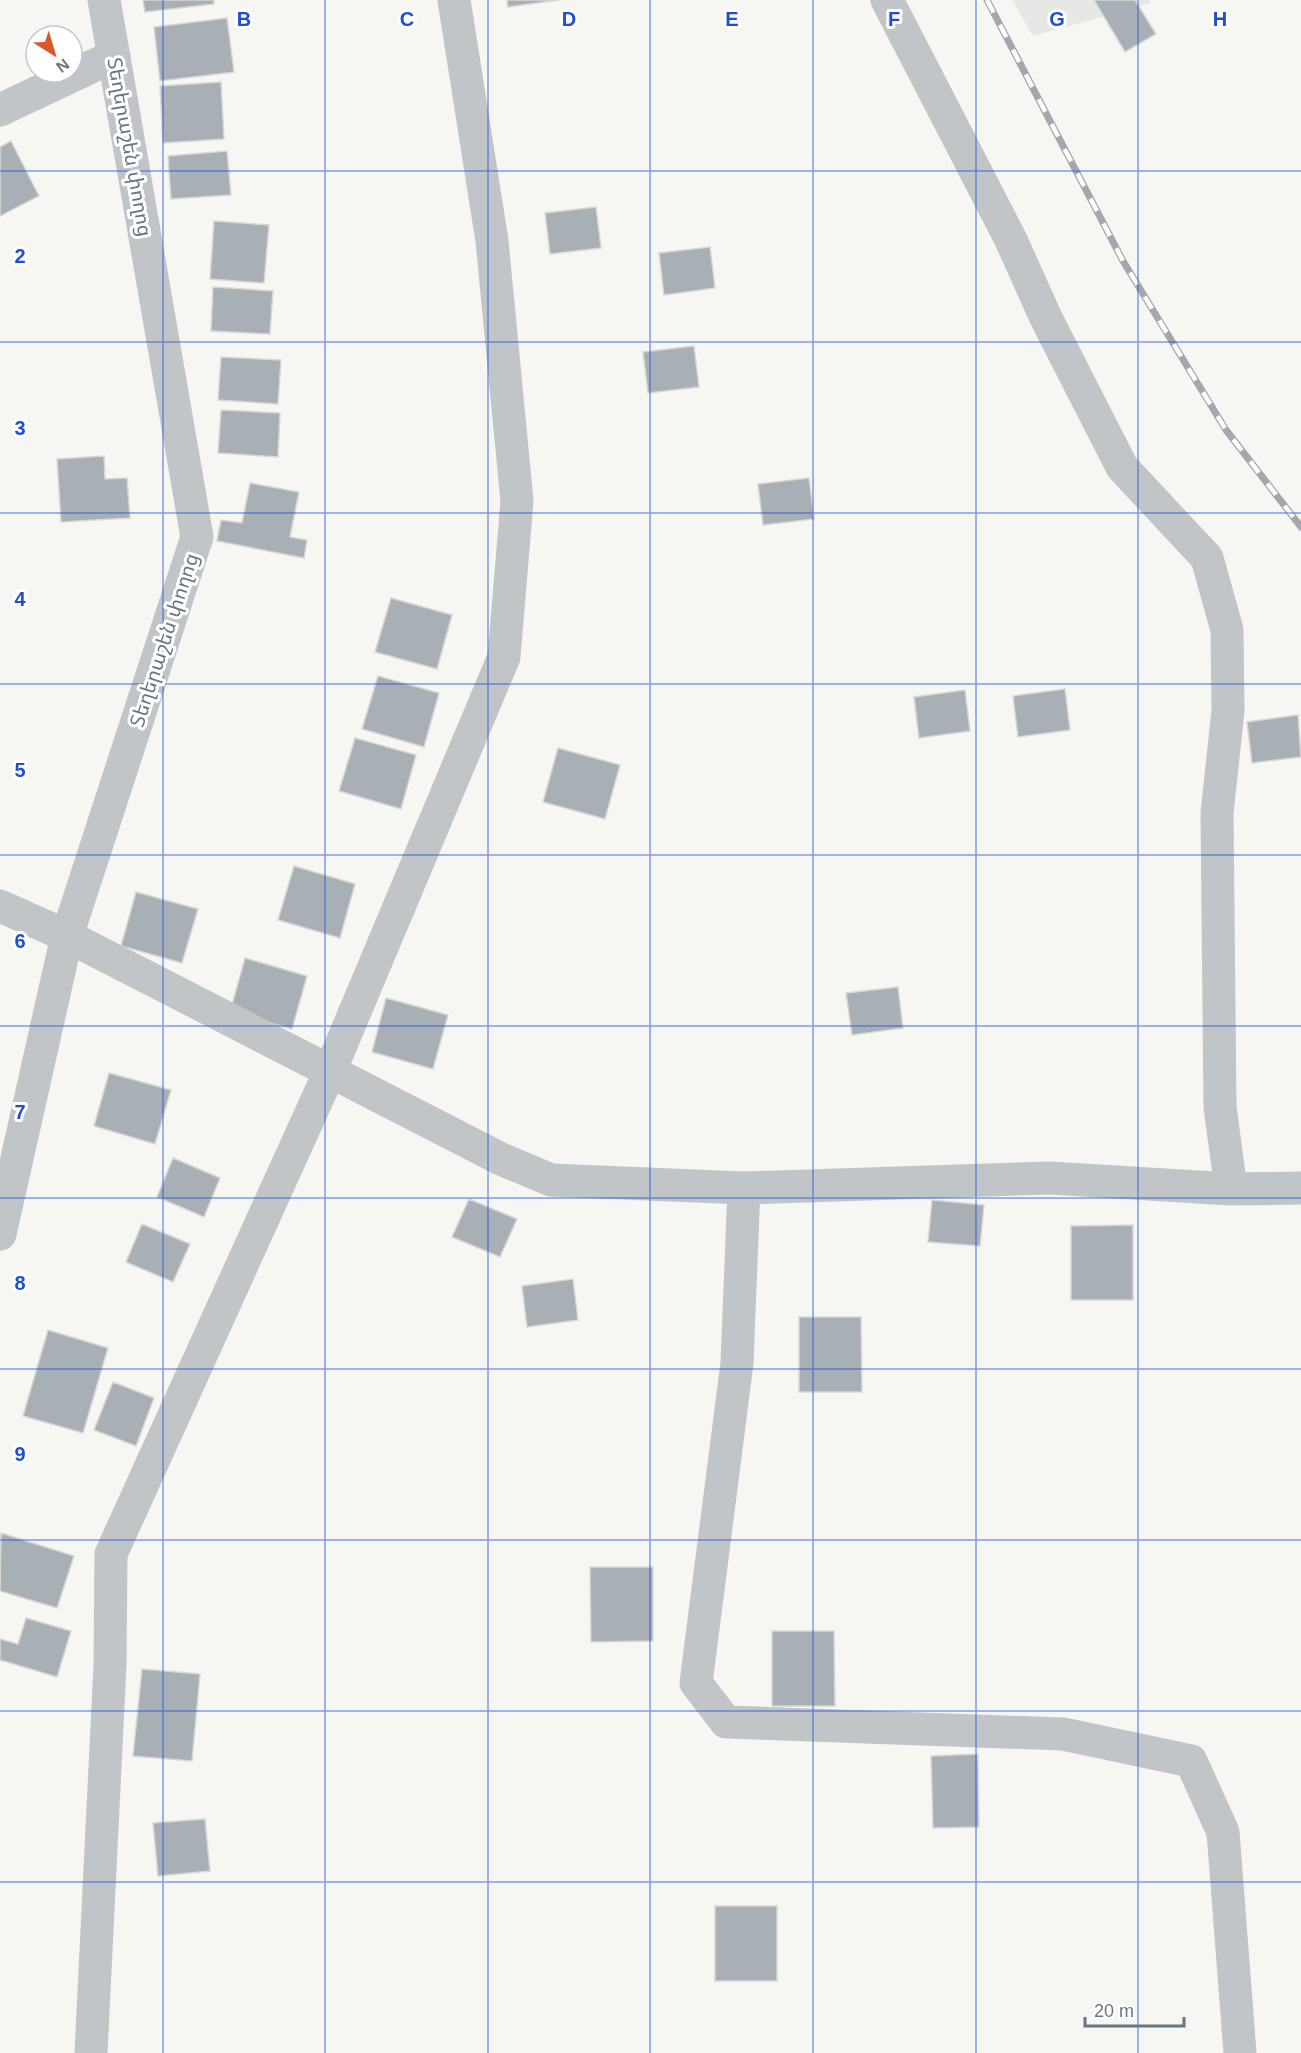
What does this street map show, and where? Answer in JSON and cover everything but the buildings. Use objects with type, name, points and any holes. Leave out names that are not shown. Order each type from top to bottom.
[{"type":"street","name":"Տեղերաշեն փողոց","points":[[0,1234],[67,936],[198,537],[105,0]]},
{"type":"street","points":[[91,2053],[110,1665],[111,1554],[330,1071],[504,657],[517,501],[492,241],[454,0]]},
{"type":"street","points":[[887,0],[1011,240],[1046,318],[1122,467],[1207,558],[1213,578],[1227,630],[1228,711],[1217,825],[1220,1107],[1231,1189]]},
{"type":"street","points":[[0,110],[114,56]]},
{"type":"street","points":[[0,906],[67,936],[501,1159],[551,1180],[744,1188],[1050,1178],[1231,1189],[1301,1188]]},
{"type":"street","points":[[744,1188],[737,1363],[696,1683],[726,1722],[1063,1734],[1191,1761],[1222,1832],[1240,2053]]},
{"type":"shaded area","points":[[1012,0],[1150,0],[1151,3],[1033,36]]},
{"type":"railway","points":[[987,0],[1123,261],[1226,430],[1301,527]]}]
